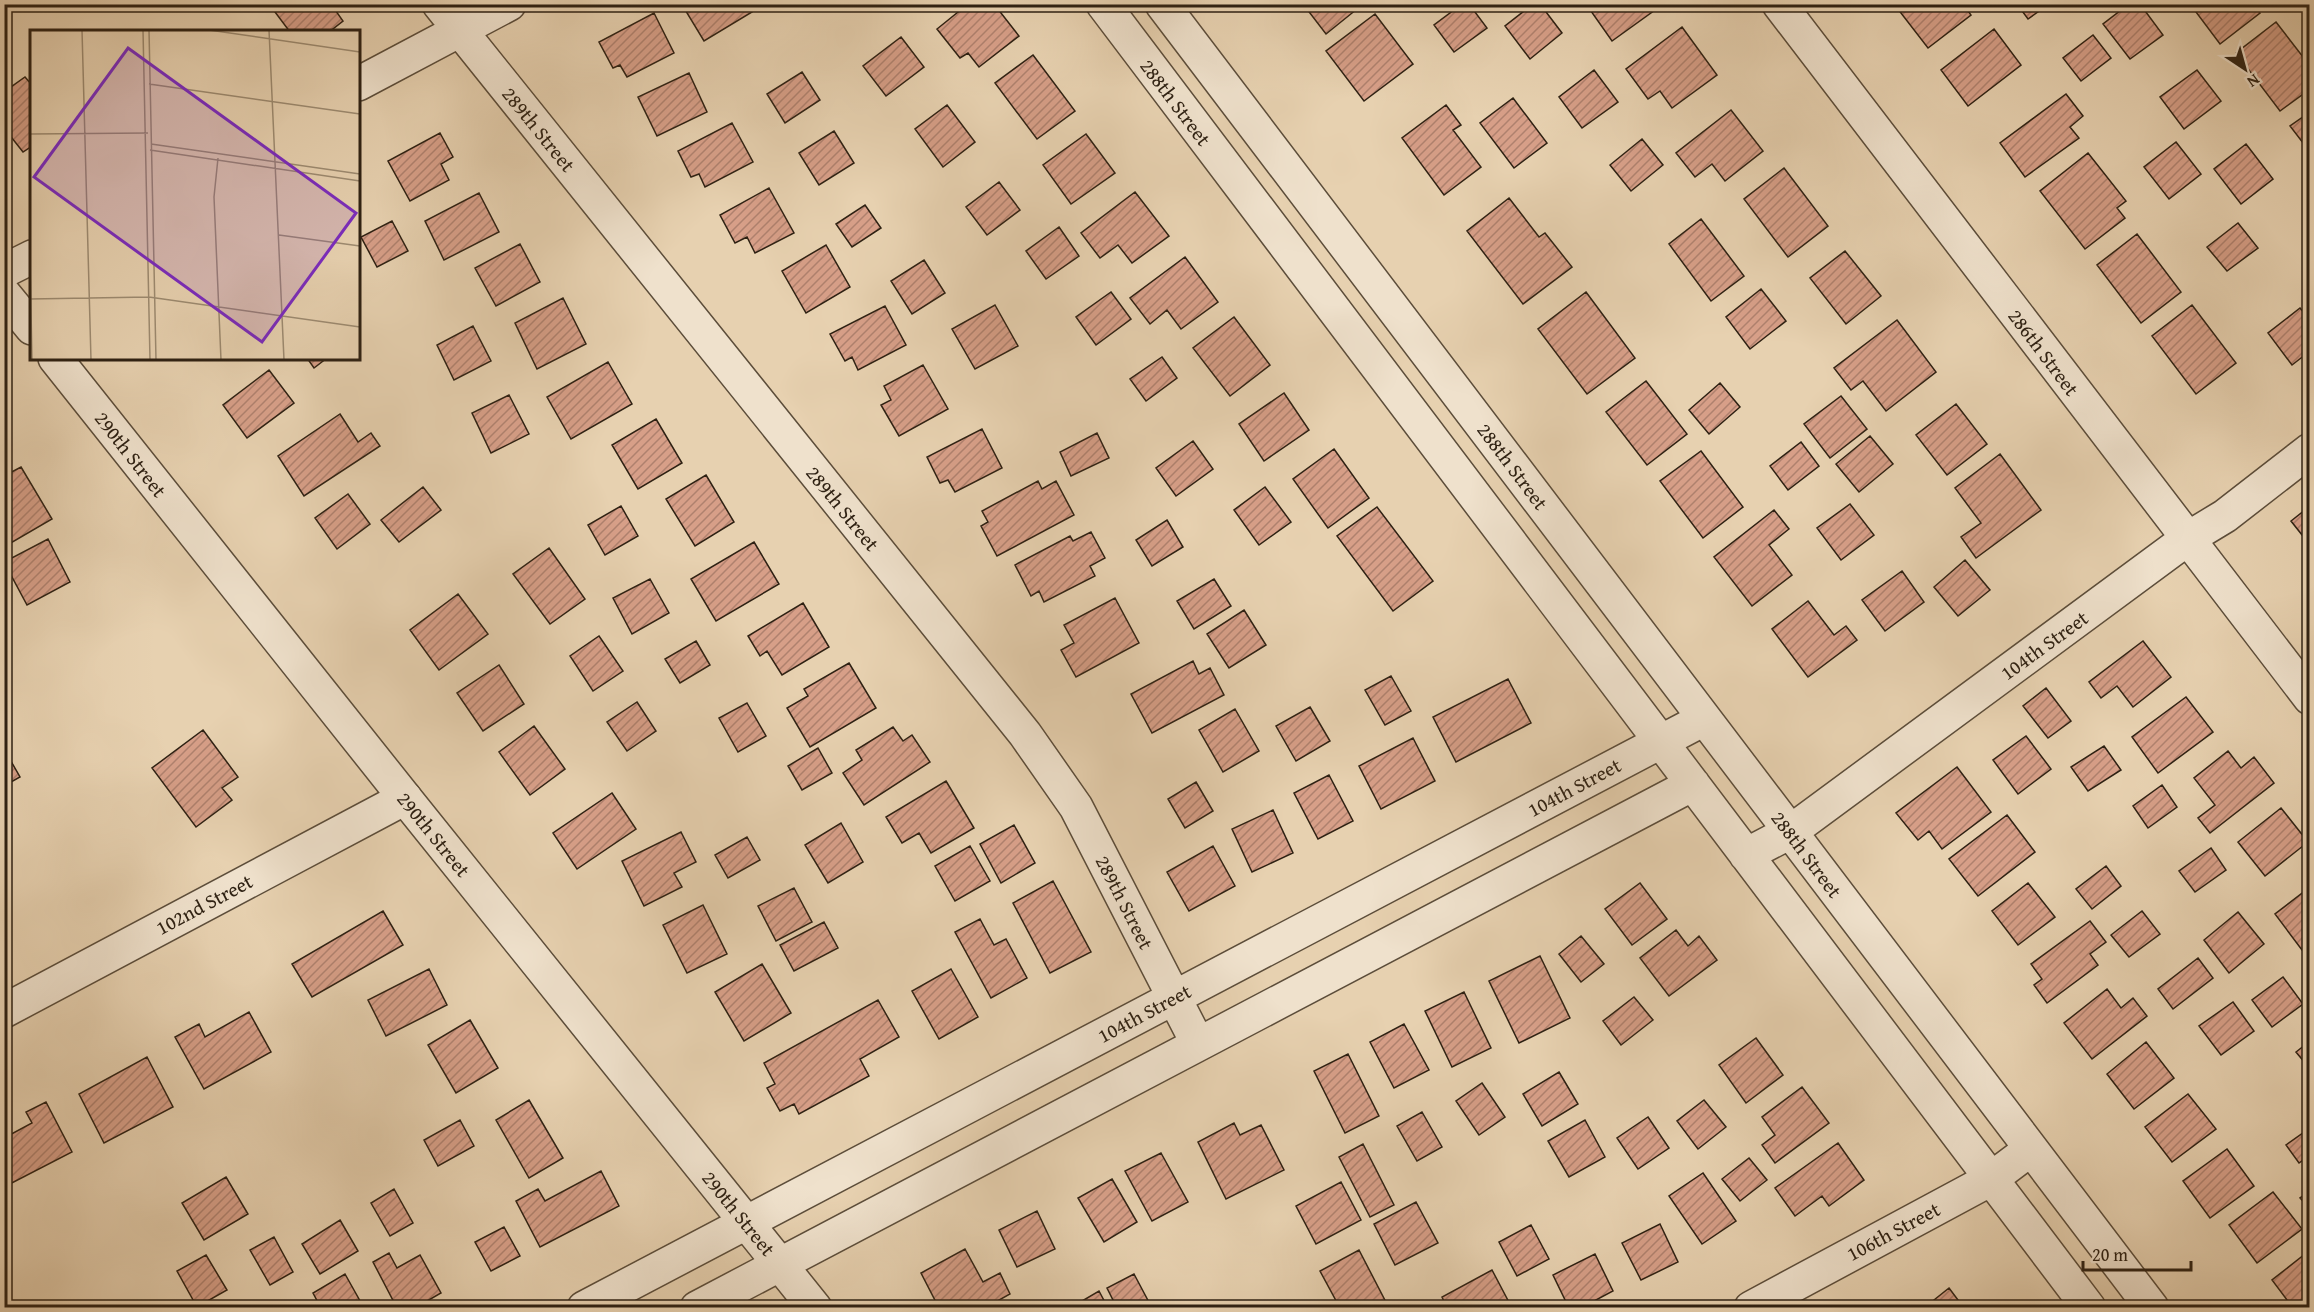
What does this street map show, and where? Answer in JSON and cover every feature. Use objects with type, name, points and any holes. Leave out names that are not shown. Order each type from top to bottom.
[{"type":"street","name":"289th Street","points":[[439,4],[1024,734],[1076,807],[1198,1044]]},
{"type":"street","points":[[360,83],[509,4]]},
{"type":"street","name":"288th Street","points":[[1103,4],[2089,1308]]},
{"type":"street","name":"288th Street","points":[[1162,4],[2151,1308]]},
{"type":"street","name":"286th Street","points":[[1779,4],[2310,698]]},
{"type":"street","points":[[1183,110],[1221,82]]},
{"type":"street","points":[[4,271],[30,258]]},
{"type":"street","points":[[4,294],[30,326]]},
{"type":"street","name":"290th Street","points":[[58,360],[405,798],[815,1308]]},
{"type":"street","points":[[1424,429],[1462,399]]},
{"type":"street","name":"104th Street","points":[[1746,855],[1790,832],[2187,539],[2225,516],[2310,450]]},
{"type":"street","name":"104th Street","points":[[584,1308],[1704,719]]},
{"type":"street","points":[[697,1308],[1693,784]]},
{"type":"street","name":"102nd Street","points":[[4,1011],[405,798]]},
{"type":"street","name":"106th Street","points":[[1750,1308],[1991,1179],[2031,1149]]},
{"type":"building","points":[[269,4],[331,4],[343,21],[332,30],[288,30]]},
{"type":"building","points":[[690,4],[747,4],[752,12],[704,41],[684,8]]},
{"type":"building","points":[[968,4],[994,4],[1019,36],[979,67],[968,53],[960,58],[937,29]]},
{"type":"building","points":[[1303,4],[1362,4],[1362,5],[1326,34]]},
{"type":"building","points":[[1462,4],[1469,4],[1487,28],[1454,52],[1434,25]]},
{"type":"building","points":[[1533,4],[1540,4],[1562,33],[1530,59],[1505,26]]},
{"type":"building","points":[[1586,4],[1652,4],[1655,10],[1612,41]]},
{"type":"building","points":[[1894,4],[1963,4],[1971,15],[1928,48]]},
{"type":"building","points":[[2017,4],[2049,4],[2028,19]]},
{"type":"building","points":[[2129,4],[2140,4],[2163,35],[2130,59],[2103,24]]},
{"type":"building","points":[[2190,4],[2254,4],[2260,13],[2220,44]]},
{"type":"building","points":[[654,13],[674,53],[627,77],[620,65],[613,68],[599,42]]},
{"type":"building","points":[[1375,14],[1413,64],[1364,101],[1326,51]]},
{"type":"building","points":[[2276,22],[2310,66],[2310,89],[2280,111],[2236,53]]},
{"type":"building","points":[[1682,27],[1717,75],[1672,108],[1660,91],[1648,99],[1626,69]]},
{"type":"building","points":[[1994,29],[2021,65],[1968,106],[1941,70]]},
{"type":"building","points":[[2093,35],[2111,58],[2081,81],[2063,58]]},
{"type":"building","points":[[901,37],[924,67],[886,96],[863,66]]},
{"type":"building","points":[[1033,55],[1075,111],[1037,139],[995,83]]},
{"type":"building","points":[[1594,70],[1618,102],[1582,128],[1559,97]]},
{"type":"building","points":[[2197,70],[2221,101],[2184,129],[2160,97]]},
{"type":"building","points":[[802,72],[820,100],[785,123],[767,94]]},
{"type":"building","points":[[689,73],[707,112],[657,136],[638,97]]},
{"type":"building","points":[[25,77],[30,83],[30,147],[23,152],[4,128],[4,92]]},
{"type":"building","points":[[2066,94],[2083,116],[2070,127],[2079,138],[2025,177],[2000,143]]},
{"type":"building","points":[[1513,98],[1547,143],[1514,168],[1480,123]]},
{"type":"building","points":[[947,105],[975,142],[943,167],[915,129]]},
{"type":"building","points":[[1446,105],[1461,125],[1453,130],[1481,167],[1444,195],[1402,138]]},
{"type":"building","points":[[1731,110],[1763,151],[1725,181],[1712,164],[1695,177],[1676,153]]},
{"type":"building","points":[[2310,112],[2310,152],[2290,126]]},
{"type":"building","points":[[732,123],[753,162],[705,187],[699,174],[691,177],[678,151]]},
{"type":"building","points":[[834,131],[854,163],[819,185],[799,153]]},
{"type":"building","points":[[440,133],[453,157],[441,164],[449,180],[410,201],[388,161]]},
{"type":"building","points":[[1086,134],[1115,173],[1071,204],[1043,165]]},
{"type":"building","points":[[1642,139],[1663,165],[1631,191],[1610,165]]},
{"type":"building","points":[[2176,142],[2201,174],[2169,199],[2144,167]]},
{"type":"building","points":[[2246,144],[2273,179],[2241,204],[2214,169]]},
{"type":"building","points":[[2088,153],[2126,201],[2117,208],[2125,218],[2085,249],[2040,191]]},
{"type":"building","points":[[1784,168],[1828,226],[1788,257],[1744,199]]},
{"type":"building","points":[[999,182],[1020,210],[987,235],[966,207]]},
{"type":"building","points":[[769,188],[794,233],[755,253],[747,237],[735,243],[720,215]]},
{"type":"building","points":[[1135,192],[1169,236],[1132,263],[1118,245],[1100,258],[1081,233]]},
{"type":"building","points":[[479,193],[499,232],[444,260],[425,221]]},
{"type":"building","points":[[1509,198],[1539,237],[1545,233],[1572,267],[1523,304],[1467,231]]},
{"type":"building","points":[[865,205],[881,228],[852,247],[836,224]]},
{"type":"building","points":[[1701,219],[1744,276],[1711,301],[1669,244]]},
{"type":"building","points":[[392,221],[408,251],[377,267],[361,237]]},
{"type":"building","points":[[2238,223],[2258,248],[2227,271],[2207,247]]},
{"type":"building","points":[[1059,227],[1079,256],[1046,279],[1026,251]]},
{"type":"building","points":[[2137,234],[2181,292],[2141,323],[2097,265]]},
{"type":"building","points":[[520,244],[540,282],[496,306],[475,268]]},
{"type":"building","points":[[826,245],[850,287],[806,313],[782,271]]},
{"type":"building","points":[[1845,251],[1881,296],[1846,324],[1810,278]]},
{"type":"building","points":[[1185,257],[1218,302],[1181,329],[1167,310],[1150,324],[1130,298]]},
{"type":"building","points":[[924,260],[945,293],[912,314],[891,281]]},
{"type":"building","points":[[1761,289],[1786,321],[1750,349],[1726,317]]},
{"type":"building","points":[[1111,292],[1131,319],[1096,345],[1076,317]]},
{"type":"building","points":[[1586,292],[1635,358],[1587,394],[1538,329]]},
{"type":"building","points":[[563,298],[586,344],[537,369],[515,323]]},
{"type":"building","points":[[995,305],[1018,346],[975,369],[952,329]]},
{"type":"building","points":[[2192,305],[2236,363],[2196,394],[2152,336]]},
{"type":"building","points":[[885,306],[906,345],[858,370],[852,357],[845,361],[830,334]]},
{"type":"building","points":[[2300,308],[2310,320],[2310,351],[2292,365],[2268,333]]},
{"type":"building","points":[[1234,317],[1270,365],[1230,396],[1193,348]]},
{"type":"building","points":[[1897,320],[1936,372],[1886,411],[1863,381],[1851,390],[1834,368]]},
{"type":"building","points":[[473,326],[491,361],[454,380],[437,345]]},
{"type":"building","points":[[1162,357],[1177,378],[1146,401],[1130,379]]},
{"type":"building","points":[[308,360],[324,360],[314,368]]},
{"type":"building","points":[[608,362],[632,404],[571,439],[547,397]]},
{"type":"building","points":[[923,365],[948,409],[899,436],[881,405],[891,400],[884,386]]},
{"type":"building","points":[[269,370],[294,403],[247,438],[223,405]]},
{"type":"building","points":[[1646,381],[1687,434],[1647,465],[1606,412]]},
{"type":"building","points":[[1720,383],[1740,407],[1709,434],[1689,410]]},
{"type":"building","points":[[1284,393],[1309,430],[1264,461],[1239,424]]},
{"type":"building","points":[[509,395],[529,434],[491,453],[472,413]]},
{"type":"building","points":[[1841,396],[1867,429],[1830,458],[1804,424]]},
{"type":"building","points":[[1956,404],[1987,444],[1947,475],[1916,435]]},
{"type":"building","points":[[340,414],[358,442],[371,433],[380,446],[304,496],[278,456]]},
{"type":"building","points":[[656,419],[682,463],[638,489],[612,445]]},
{"type":"building","points":[[982,429],[1002,468],[955,492],[948,480],[940,483],[927,457]]},
{"type":"building","points":[[1097,433],[1109,458],[1071,476],[1060,452]]},
{"type":"building","points":[[1870,436],[1893,464],[1859,492],[1836,464]]},
{"type":"building","points":[[1193,441],[1213,469],[1176,496],[1156,468]]},
{"type":"building","points":[[1801,442],[1819,466],[1788,490],[1770,466]]},
{"type":"building","points":[[1334,449],[1369,498],[1328,528],[1293,479]]},
{"type":"building","points":[[1701,451],[1743,507],[1703,538],[1660,481]]},
{"type":"building","points":[[2000,454],[2041,510],[1976,558],[1961,537],[1981,523],[1955,488]]},
{"type":"building","points":[[21,467],[52,519],[9,544],[4,537],[4,476]]},
{"type":"building","points":[[706,475],[734,522],[695,546],[666,499]]},
{"type":"building","points":[[1038,481],[1042,489],[1056,481],[1074,515],[997,556],[981,526],[988,522],[982,511]]},
{"type":"building","points":[[423,487],[441,510],[399,542],[381,520]]},
{"type":"building","points":[[1265,487],[1291,522],[1259,545],[1234,510]]},
{"type":"building","points":[[348,494],[370,524],[337,549],[315,518]]},
{"type":"building","points":[[1850,504],[1874,535],[1841,560],[1817,528]]},
{"type":"building","points":[[621,506],[638,536],[605,555],[588,525]]},
{"type":"building","points":[[2310,506],[2310,545],[2291,521]]},
{"type":"building","points":[[1377,507],[1433,581],[1393,611],[1337,536]]},
{"type":"building","points":[[1774,510],[1789,529],[1769,545],[1792,575],[1752,606],[1714,557]]},
{"type":"building","points":[[1167,520],[1183,547],[1152,566],[1136,540]]},
{"type":"building","points":[[1091,532],[1105,558],[1090,566],[1095,576],[1044,602],[1039,591],[1031,596],[1015,565],[1070,536],[1073,541]]},
{"type":"building","points":[[48,539],[70,582],[27,605],[4,562]]},
{"type":"building","points":[[754,542],[779,584],[716,621],[691,579]]},
{"type":"building","points":[[549,548],[585,599],[550,624],[513,574]]},
{"type":"building","points":[[1965,560],[1990,590],[1958,616],[1934,587]]},
{"type":"building","points":[[1902,571],[1924,602],[1885,631],[1862,600]]},
{"type":"building","points":[[650,579],[669,613],[632,634],[613,598]]},
{"type":"building","points":[[1214,579],[1231,606],[1194,629],[1177,601]]},
{"type":"building","points":[[458,594],[488,634],[439,670],[410,630]]},
{"type":"building","points":[[1115,598],[1139,643],[1076,677],[1061,650],[1074,643],[1064,625]]},
{"type":"building","points":[[1808,601],[1834,635],[1846,626],[1857,640],[1808,677],[1772,629]]},
{"type":"building","points":[[803,603],[829,647],[782,675],[767,651],[760,656],[748,636]]},
{"type":"building","points":[[1244,610],[1266,645],[1229,668],[1207,634]]},
{"type":"building","points":[[599,636],[623,671],[593,691],[570,656]]},
{"type":"building","points":[[696,641],[710,665],[680,683],[665,659]]},
{"type":"building","points":[[2143,641],[2171,677],[2133,707],[2117,686],[2101,698],[2089,682]]},
{"type":"building","points":[[1193,661],[1199,674],[1210,668],[1224,695],[1152,733],[1131,694]]},
{"type":"building","points":[[849,663],[876,708],[810,747],[787,708],[808,696],[804,689]]},
{"type":"building","points":[[499,665],[524,704],[483,731],[457,693]]},
{"type":"building","points":[[1391,676],[1411,711],[1385,725],[1365,690]]},
{"type":"building","points":[[1508,679],[1531,723],[1456,762],[1433,717]]},
{"type":"building","points":[[2046,688],[2071,721],[2048,738],[2023,706]]},
{"type":"building","points":[[2186,697],[2213,732],[2158,773],[2132,737]]},
{"type":"building","points":[[637,702],[656,731],[627,751],[607,722]]},
{"type":"building","points":[[747,703],[766,736],[738,752],[719,718]]},
{"type":"building","points":[[1310,707],[1330,741],[1296,761],[1276,726]]},
{"type":"building","points":[[1235,709],[1259,751],[1223,772],[1199,730]]},
{"type":"building","points":[[534,726],[565,769],[530,795],[499,752]]},
{"type":"building","points":[[893,727],[903,741],[912,735],[930,762],[864,805],[843,773],[862,760],[856,750]]},
{"type":"building","points":[[203,730],[238,777],[222,788],[232,800],[196,827],[152,768]]},
{"type":"building","points":[[2026,736],[2051,769],[2018,794],[1993,760]]},
{"type":"building","points":[[1413,738],[1435,781],[1381,809],[1359,766]]},
{"type":"building","points":[[2104,746],[2121,770],[2088,791],[2071,767]]},
{"type":"building","points":[[818,748],[832,773],[802,790],[788,766]]},
{"type":"building","points":[[4,749],[20,777],[4,786]]},
{"type":"building","points":[[2228,751],[2241,768],[2254,757],[2274,783],[2210,833],[2198,818],[2215,805],[2194,778]]},
{"type":"building","points":[[1957,767],[1991,812],[1942,849],[1929,831],[1918,840],[1896,813]]},
{"type":"building","points":[[1329,775],[1353,821],[1318,839],[1294,793]]},
{"type":"building","points":[[946,781],[974,828],[931,853],[919,833],[902,843],[886,817]]},
{"type":"building","points":[[1196,782],[1213,811],[1185,828],[1168,799]]},
{"type":"building","points":[[2162,785],[2177,807],[2148,828],[2133,806]]},
{"type":"building","points":[[612,793],[636,829],[577,869],[553,833]]},
{"type":"building","points":[[2281,808],[2308,842],[2265,876],[2238,842]]},
{"type":"building","points":[[1273,810],[1293,853],[1252,872],[1232,829]]},
{"type":"building","points":[[2007,815],[2035,852],[1978,896],[1949,859]]},
{"type":"building","points":[[841,823],[863,862],[828,883],[805,845]]},
{"type":"building","points":[[1014,825],[1035,863],[1001,883],[980,844]]},
{"type":"building","points":[[681,832],[696,862],[674,873],[682,887],[644,906],[622,861]]},
{"type":"building","points":[[747,837],[760,860],[728,878],[715,855]]},
{"type":"building","points":[[970,846],[990,881],[955,901],[935,866]]},
{"type":"building","points":[[1213,846],[1235,886],[1189,911],[1167,872]]},
{"type":"building","points":[[2211,848],[2226,870],[2195,892],[2179,871]]},
{"type":"building","points":[[2106,866],[2121,886],[2092,909],[2076,889]]},
{"type":"building","points":[[1053,881],[1091,952],[1050,973],[1013,903]]},
{"type":"building","points":[[1640,883],[1667,919],[1632,945],[1605,909]]},
{"type":"building","points":[[2028,883],[2055,917],[2018,945],[1992,911]]},
{"type":"building","points":[[2310,887],[2310,945],[2302,950],[2275,914]]},
{"type":"building","points":[[794,888],[812,922],[776,941],[758,906]]},
{"type":"building","points":[[703,905],[727,954],[687,973],[663,925]]},
{"type":"building","points":[[383,911],[403,945],[312,997],[292,964]]},
{"type":"building","points":[[2142,911],[2160,934],[2129,957],[2111,935]]},
{"type":"building","points":[[2238,912],[2264,944],[2229,973],[2204,940]]},
{"type":"building","points":[[980,919],[994,945],[1006,939],[1027,978],[991,998],[955,932]]},
{"type":"building","points":[[2090,921],[2106,942],[2090,954],[2098,965],[2047,1003],[2034,985],[2042,979],[2031,964]]},
{"type":"building","points":[[824,922],[838,948],[794,971],[780,945]]},
{"type":"building","points":[[1676,930],[1688,946],[1699,936],[1717,960],[1669,996],[1640,958]]},
{"type":"building","points":[[1581,936],[1604,964],[1581,982],[1559,954]]},
{"type":"building","points":[[1540,956],[1570,1018],[1519,1043],[1489,981]]},
{"type":"building","points":[[2198,958],[2213,978],[2173,1009],[2158,989]]},
{"type":"building","points":[[762,964],[791,1013],[744,1041],[715,992]]},
{"type":"building","points":[[429,969],[447,1005],[386,1036],[368,1000]]},
{"type":"building","points":[[951,969],[978,1017],[939,1039],[912,991]]},
{"type":"building","points":[[2283,977],[2303,1004],[2272,1027],[2252,1000]]},
{"type":"building","points":[[2107,989],[2121,1008],[2133,998],[2147,1016],[2092,1059],[2064,1023]]},
{"type":"building","points":[[1464,992],[1491,1048],[1452,1067],[1425,1011]]},
{"type":"building","points":[[1634,997],[1653,1020],[1621,1045],[1603,1021]]},
{"type":"building","points":[[878,1000],[899,1037],[860,1059],[869,1076],[799,1114],[794,1104],[780,1111],[767,1088],[775,1084],[764,1063]]},
{"type":"building","points":[[2233,1002],[2254,1031],[2221,1055],[2199,1026]]},
{"type":"building","points":[[249,1012],[271,1052],[204,1089],[175,1037],[199,1024],[205,1037]]},
{"type":"building","points":[[470,1020],[498,1068],[456,1093],[428,1045]]},
{"type":"building","points":[[1404,1024],[1429,1070],[1394,1088],[1370,1042]]},
{"type":"building","points":[[1756,1038],[1783,1075],[1746,1103],[1719,1065]]},
{"type":"building","points":[[2310,1041],[2310,1069],[2296,1052]]},
{"type":"building","points":[[2146,1042],[2174,1078],[2134,1109],[2107,1074]]},
{"type":"building","points":[[1348,1054],[1379,1116],[1345,1133],[1314,1071]]},
{"type":"building","points":[[147,1057],[173,1107],[104,1143],[79,1094]]},
{"type":"building","points":[[1559,1072],[1578,1104],[1542,1126],[1523,1094]]},
{"type":"building","points":[[1482,1083],[1505,1117],[1479,1135],[1456,1101]]},
{"type":"building","points":[[1802,1087],[1829,1123],[1775,1163],[1762,1145],[1775,1135],[1762,1117]]},
{"type":"building","points":[[2188,1094],[2216,1129],[2172,1162],[2145,1127]]},
{"type":"building","points":[[529,1100],[563,1158],[529,1178],[496,1120]]},
{"type":"building","points":[[1704,1100],[1726,1127],[1698,1149],[1677,1121]]},
{"type":"building","points":[[46,1102],[72,1152],[4,1187],[4,1138],[32,1123],[26,1112]]},
{"type":"building","points":[[1422,1112],[1442,1147],[1417,1161],[1397,1126]]},
{"type":"building","points":[[1648,1117],[1669,1148],[1638,1169],[1617,1138]]},
{"type":"building","points":[[460,1120],[474,1146],[438,1166],[424,1140]]},
{"type":"building","points":[[1585,1120],[1605,1157],[1569,1177],[1548,1141]]},
{"type":"building","points":[[1234,1123],[1240,1135],[1261,1125],[1284,1170],[1226,1199],[1198,1142]]},
{"type":"building","points":[[2310,1128],[2310,1155],[2299,1163],[2286,1145]]},
{"type":"building","points":[[1838,1143],[1864,1180],[1829,1206],[1822,1196],[1795,1216],[1775,1188]]},
{"type":"building","points":[[1363,1144],[1394,1205],[1370,1217],[1339,1157]]},
{"type":"building","points":[[2227,1149],[2254,1186],[2210,1218],[2183,1181]]},
{"type":"building","points":[[1161,1153],[1188,1202],[1152,1221],[1125,1171]]},
{"type":"building","points":[[1749,1158],[1767,1180],[1740,1201],[1722,1179]]},
{"type":"building","points":[[601,1171],[619,1206],[540,1247],[516,1201],[538,1189],[545,1201]]},
{"type":"building","points":[[1703,1173],[1736,1221],[1702,1244],[1669,1196]]},
{"type":"building","points":[[226,1177],[248,1214],[204,1240],[182,1203]]},
{"type":"building","points":[[1112,1179],[1137,1222],[1104,1242],[1078,1198]]},
{"type":"building","points":[[1341,1182],[1361,1220],[1316,1244],[1296,1206]]},
{"type":"building","points":[[394,1189],[413,1223],[390,1236],[371,1203]]},
{"type":"building","points":[[2310,1191],[2310,1209],[2300,1198]]},
{"type":"building","points":[[2273,1192],[2302,1229],[2257,1263],[2229,1225]]},
{"type":"building","points":[[1416,1202],[1438,1243],[1395,1265],[1374,1224]]},
{"type":"building","points":[[1037,1211],[1055,1249],[1017,1267],[999,1230]]},
{"type":"building","points":[[340,1220],[358,1251],[320,1274],[302,1244]]},
{"type":"building","points":[[1660,1224],[1678,1262],[1641,1280],[1622,1243]]},
{"type":"building","points":[[1531,1225],[1549,1259],[1517,1276],[1499,1242]]},
{"type":"building","points":[[504,1227],[520,1256],[491,1271],[475,1242]]},
{"type":"building","points":[[274,1237],[293,1272],[270,1285],[250,1250]]},
{"type":"building","points":[[965,1249],[983,1282],[1000,1273],[1010,1294],[985,1308],[939,1308],[921,1273]]},
{"type":"building","points":[[1359,1250],[1389,1308],[1340,1308],[1320,1271]]},
{"type":"building","points":[[389,1253],[397,1268],[420,1255],[441,1293],[415,1308],[397,1308],[373,1262]]},
{"type":"building","points":[[1595,1254],[1613,1291],[1581,1308],[1569,1308],[1553,1275]]},
{"type":"building","points":[[2305,1254],[2310,1260],[2310,1306],[2293,1308],[2272,1280]]},
{"type":"building","points":[[206,1255],[227,1290],[197,1307],[177,1271]]},
{"type":"building","points":[[1492,1270],[1512,1308],[1447,1308],[1442,1297]]},
{"type":"building","points":[[345,1274],[364,1308],[321,1308],[313,1293]]},
{"type":"building","points":[[1134,1274],[1152,1308],[1117,1308],[1107,1288]]},
{"type":"building","points":[[1949,1288],[1964,1308],[1924,1308]]},
{"type":"building","points":[[1099,1291],[1108,1308],[1070,1308]]}]
